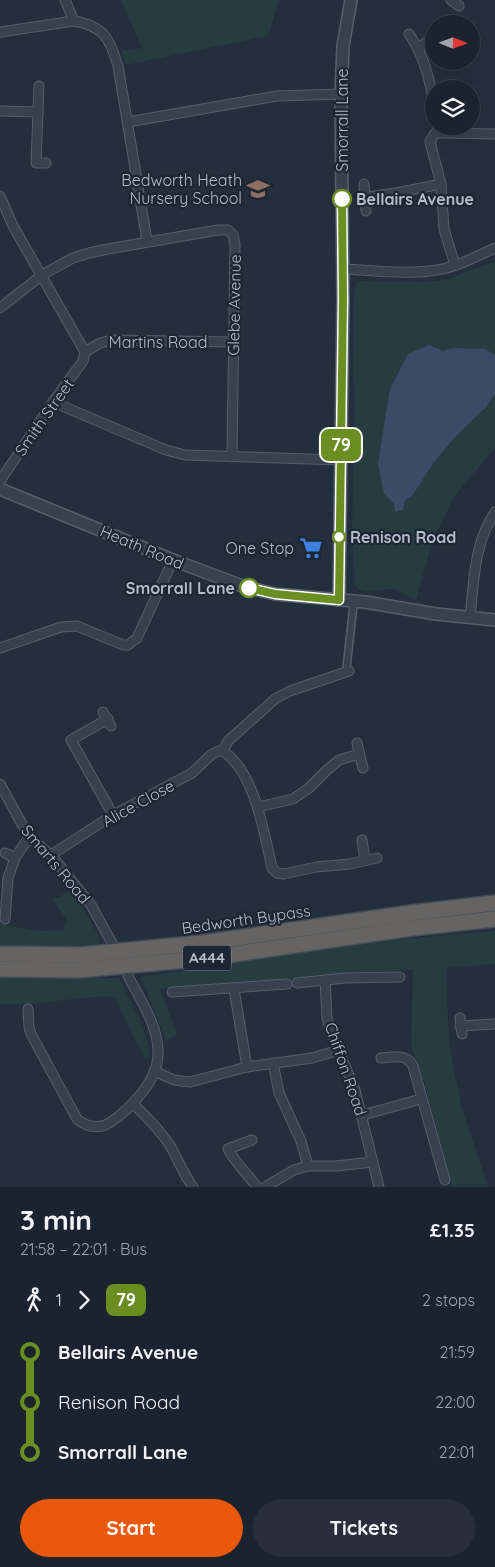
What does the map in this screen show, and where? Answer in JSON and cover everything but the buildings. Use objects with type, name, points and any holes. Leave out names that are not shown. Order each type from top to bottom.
[{"type":"highway","name":"Bedworth Bypass","points":[[0,954],[80,955],[192,944],[495,903]]},
{"type":"highway","name":"Bedworth Bypass","points":[[0,969],[79,970],[129,966],[207,958],[412,928],[495,919]]},
{"type":"street","points":[[65,0],[74,21]]},
{"type":"street","name":"Smorrall Lane","points":[[339,600],[343,269],[341,94],[343,46],[351,0]]},
{"type":"street","points":[[452,0],[459,6]]},
{"type":"street","points":[[0,32],[74,21],[95,27],[108,39],[118,66],[147,241]]},
{"type":"street","points":[[409,34],[427,68],[429,80]]},
{"type":"street","points":[[418,48],[425,44]]},
{"type":"street","points":[[39,86],[36,163],[46,163]]},
{"type":"street","points":[[128,122],[277,96],[341,94]]},
{"type":"street","points":[[0,111],[38,112]]},
{"type":"street","points":[[480,133],[495,134]]},
{"type":"street","points":[[434,135],[430,142],[442,184],[444,229],[455,265]]},
{"type":"street","points":[[364,184],[366,211]]},
{"type":"street","points":[[365,197],[392,195],[442,184]]},
{"type":"street","points":[[0,196],[13,226],[86,352]]},
{"type":"street","name":"Glebe Avenue","points":[[0,308],[42,276],[73,258],[147,241],[224,229],[233,235],[235,252],[232,457]]},
{"type":"street","points":[[343,269],[437,270],[455,265],[495,248]]},
{"type":"street","name":"Martins Road","points":[[86,352],[100,343],[112,340],[233,342]]},
{"type":"street","name":"Smith Street","points":[[0,481],[52,402],[83,361],[86,352]]},
{"type":"street","points":[[52,402],[176,453],[200,456],[341,460]]},
{"type":"street","name":"Heath Road","points":[[0,489],[173,560],[259,590],[275,594],[339,600],[495,620]]},
{"type":"street","points":[[470,617],[481,540],[484,529],[495,512]]},
{"type":"street","points":[[0,648],[61,627],[77,626],[123,645],[133,642],[138,638],[173,560]]},
{"type":"street","name":"Alice Close","points":[[51,855],[113,815],[192,773],[211,755],[218,751],[224,751],[228,741],[275,699],[290,691],[347,671],[354,602]]},
{"type":"street","points":[[107,719],[71,740],[113,815]]},
{"type":"street","points":[[357,743],[363,768]]},
{"type":"street","points":[[224,751],[230,755],[249,783],[258,807],[272,868],[280,874],[377,858]]},
{"type":"street","points":[[258,807],[294,799],[309,788],[338,760],[359,754]]},
{"type":"street","name":"Smarts Road","points":[[0,784],[29,837],[51,855],[91,906],[112,943]]},
{"type":"street","points":[[5,919],[8,878],[15,858],[29,837]]},
{"type":"street","points":[[362,840],[365,860]]},
{"type":"street","points":[[5,853],[15,858]]},
{"type":"street","points":[[28,1009],[31,1034],[77,1119],[89,1126],[104,1126],[133,1104],[145,1089],[154,1071],[158,1051],[152,1024],[128,976]]},
{"type":"street","points":[[172,992],[234,989],[345,978],[400,977]]},
{"type":"street","name":"Chiffon Road","points":[[325,980],[327,1018],[355,1090],[379,1187]]},
{"type":"street","points":[[234,989],[247,1067]]},
{"type":"street","points":[[461,1026],[495,1024]]},
{"type":"street","points":[[154,1071],[174,1080],[190,1082],[247,1067],[312,1058],[338,1050]]},
{"type":"street","points":[[381,1058],[400,1056],[410,1061],[445,1180]]},
{"type":"street","points":[[273,1063],[279,1093],[301,1140],[308,1166]]},
{"type":"street","points":[[362,1115],[421,1099]]},
{"type":"street","points":[[133,1104],[162,1134],[172,1148],[186,1178],[193,1187]]},
{"type":"street","points":[[252,1140],[228,1149],[257,1187]]},
{"type":"street","points":[[265,1187],[294,1170],[308,1166],[352,1165],[373,1162]]},
{"type":"green space","points":[[121,0],[279,0],[268,36],[126,65],[121,51],[142,48]]},
{"type":"green space","points":[[495,261],[495,448],[455,495],[433,540],[416,600],[394,589],[362,591],[355,585],[352,531],[355,387],[353,378],[354,294],[356,284],[360,281],[421,282],[446,280]]},
{"type":"green space","points":[[71,888],[96,931],[100,944],[33,949],[0,947],[0,924],[38,931],[63,930],[66,918],[52,899],[60,897]]},
{"type":"green space","points":[[495,931],[495,964],[446,968],[449,1043],[461,1105],[488,1187],[452,1187],[424,1081],[411,1046],[413,969],[160,989],[177,1034],[166,1041],[141,977],[406,939]]},
{"type":"green space","points":[[0,977],[119,978],[146,1036],[150,1058],[145,1058],[115,997],[29,1004],[0,1004]]},
{"type":"water","points":[[429,345],[443,351],[452,348],[485,349],[495,355],[495,394],[486,407],[454,438],[434,462],[412,496],[405,500],[403,510],[395,512],[394,504],[384,493],[378,464],[390,389],[408,354]]},
{"type":"bus line","name":"79","points":[[249,588],[275,594],[339,600],[343,299],[342,199]]},
{"type":"place","name":"Bedworth Heath Nursery School","points":[[258,189]]},
{"type":"place","name":"Bellairs Avenue","points":[[342,199]]},
{"type":"place","name":"Renison Road","points":[[339,537]]},
{"type":"place","name":"One Stop","points":[[311,548]]},
{"type":"place","name":"Smorrall Lane","points":[[249,588]]}]
